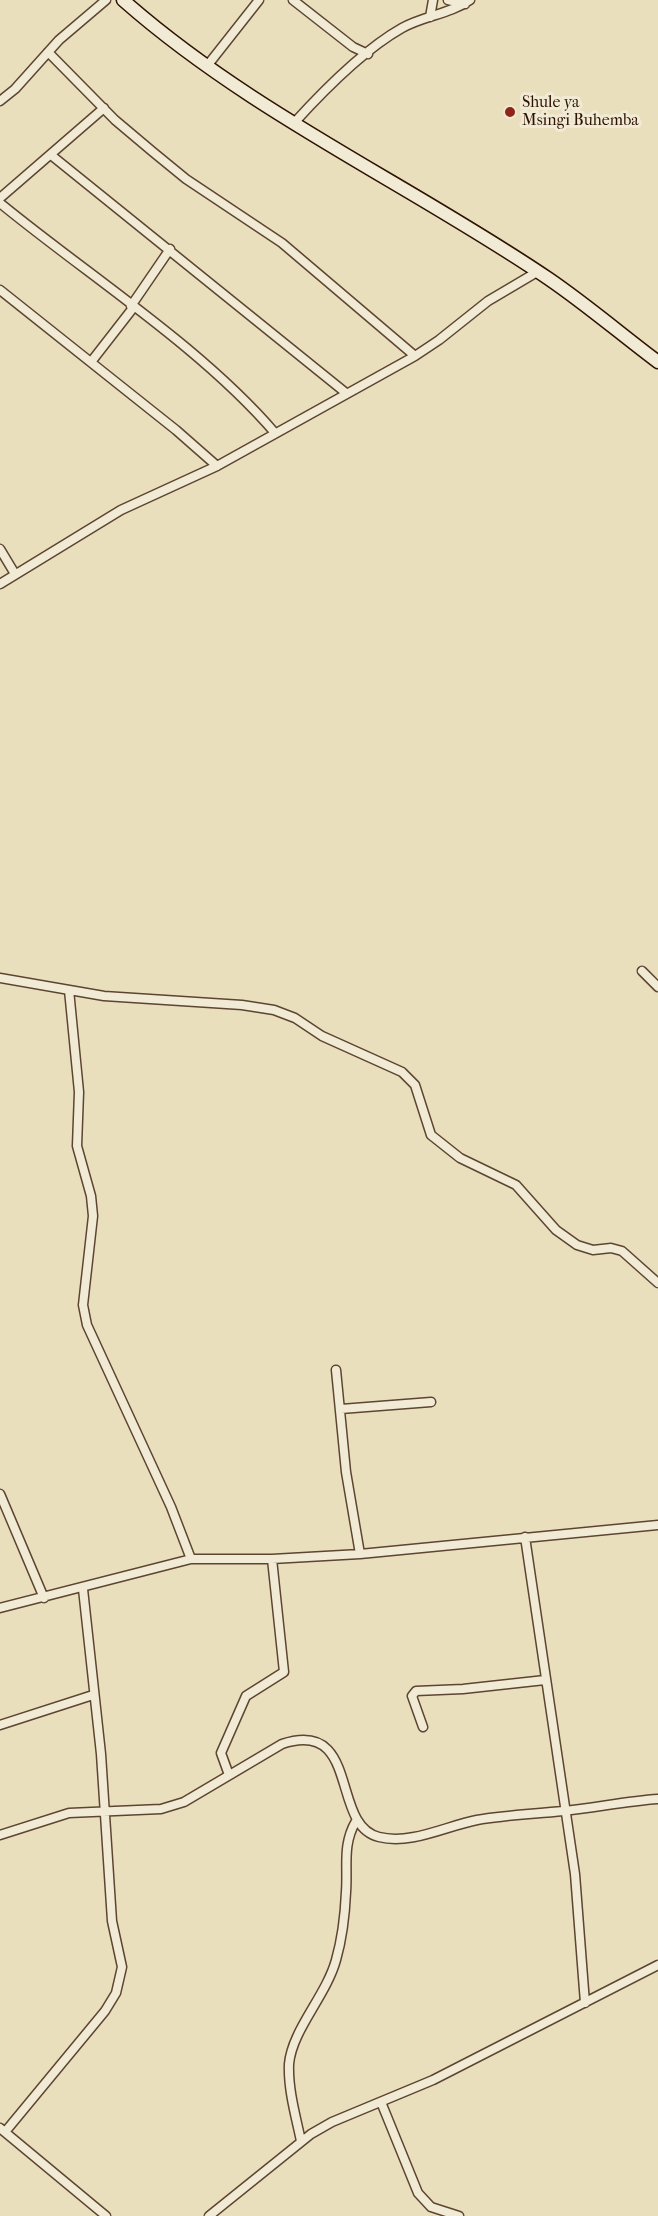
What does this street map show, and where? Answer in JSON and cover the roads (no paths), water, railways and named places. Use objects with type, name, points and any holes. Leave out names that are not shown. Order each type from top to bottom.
[{"type":"main road","points":[[123,0],[169,41],[294,123],[537,272],[658,362]]},
{"type":"street","points":[[0,101],[48,52],[106,0]]},
{"type":"street","points":[[207,66],[259,0]]},
{"type":"street","points":[[293,0],[353,47],[368,54]]},
{"type":"street","points":[[430,17],[433,0]]},
{"type":"street","points":[[448,0],[468,2]]},
{"type":"street","points":[[294,123],[327,87],[403,27],[468,2]]},
{"type":"street","points":[[48,52],[104,108],[186,178],[282,243],[415,356]]},
{"type":"street","points":[[104,108],[0,200],[197,359],[257,412],[275,433]]},
{"type":"street","points":[[51,155],[346,393]]},
{"type":"street","points":[[91,362],[132,307],[170,249]]},
{"type":"street","points":[[0,584],[121,510],[217,466],[415,356],[488,301],[537,272]]},
{"type":"street","points":[[0,290],[217,466]]},
{"type":"street","points":[[0,549],[15,574]]},
{"type":"street","points":[[642,971],[658,987]]},
{"type":"street","points":[[0,978],[144,1000],[242,1005],[274,1010],[295,1018],[322,1036],[402,1072],[415,1085],[431,1135],[460,1158],[516,1185],[556,1230],[577,1245],[593,1250],[611,1248],[622,1251],[658,1283]]},
{"type":"street","points":[[69,990],[79,1092],[77,1146],[91,1196],[93,1216],[83,1305],[87,1325],[171,1507],[191,1559]]},
{"type":"street","points":[[336,1370],[345,1472],[360,1554]]},
{"type":"street","points":[[341,1409],[431,1402]]},
{"type":"street","points":[[0,1494],[44,1598]]},
{"type":"street","points":[[0,1608],[83,1589],[191,1559],[272,1559],[360,1554],[658,1525]]},
{"type":"street","points":[[525,1538],[575,1874],[585,2003]]},
{"type":"street","points":[[229,1775],[224,1764],[222,1749],[238,1719],[241,1704],[246,1696],[284,1672],[272,1559]]},
{"type":"street","points":[[83,1589],[101,1754],[112,1921],[123,1967],[116,1993],[105,2011],[2,2130],[106,2216]]},
{"type":"street","points":[[423,1727],[412,1696],[416,1691],[463,1689],[545,1680]]},
{"type":"street","points":[[0,1725],[93,1695]]},
{"type":"street","points":[[0,1835],[69,1813],[161,1809],[184,1802],[282,1744],[296,1740],[316,1742],[332,1754],[344,1775],[356,1821],[377,1837],[395,1839],[475,1820],[520,1813],[564,1811],[658,1799]]},
{"type":"street","points":[[301,2141],[291,2093],[289,2066],[292,2048],[325,1988],[336,1961],[346,1891],[347,1836],[356,1821]]},
{"type":"street","points":[[209,2216],[301,2141],[332,2122],[452,2071],[658,1965]]},
{"type":"street","points":[[381,2102],[418,2193],[431,2206],[459,2216]]},
{"type":"place","name":"Shule ya Msingi Buhemba","points":[[510,112]]}]
